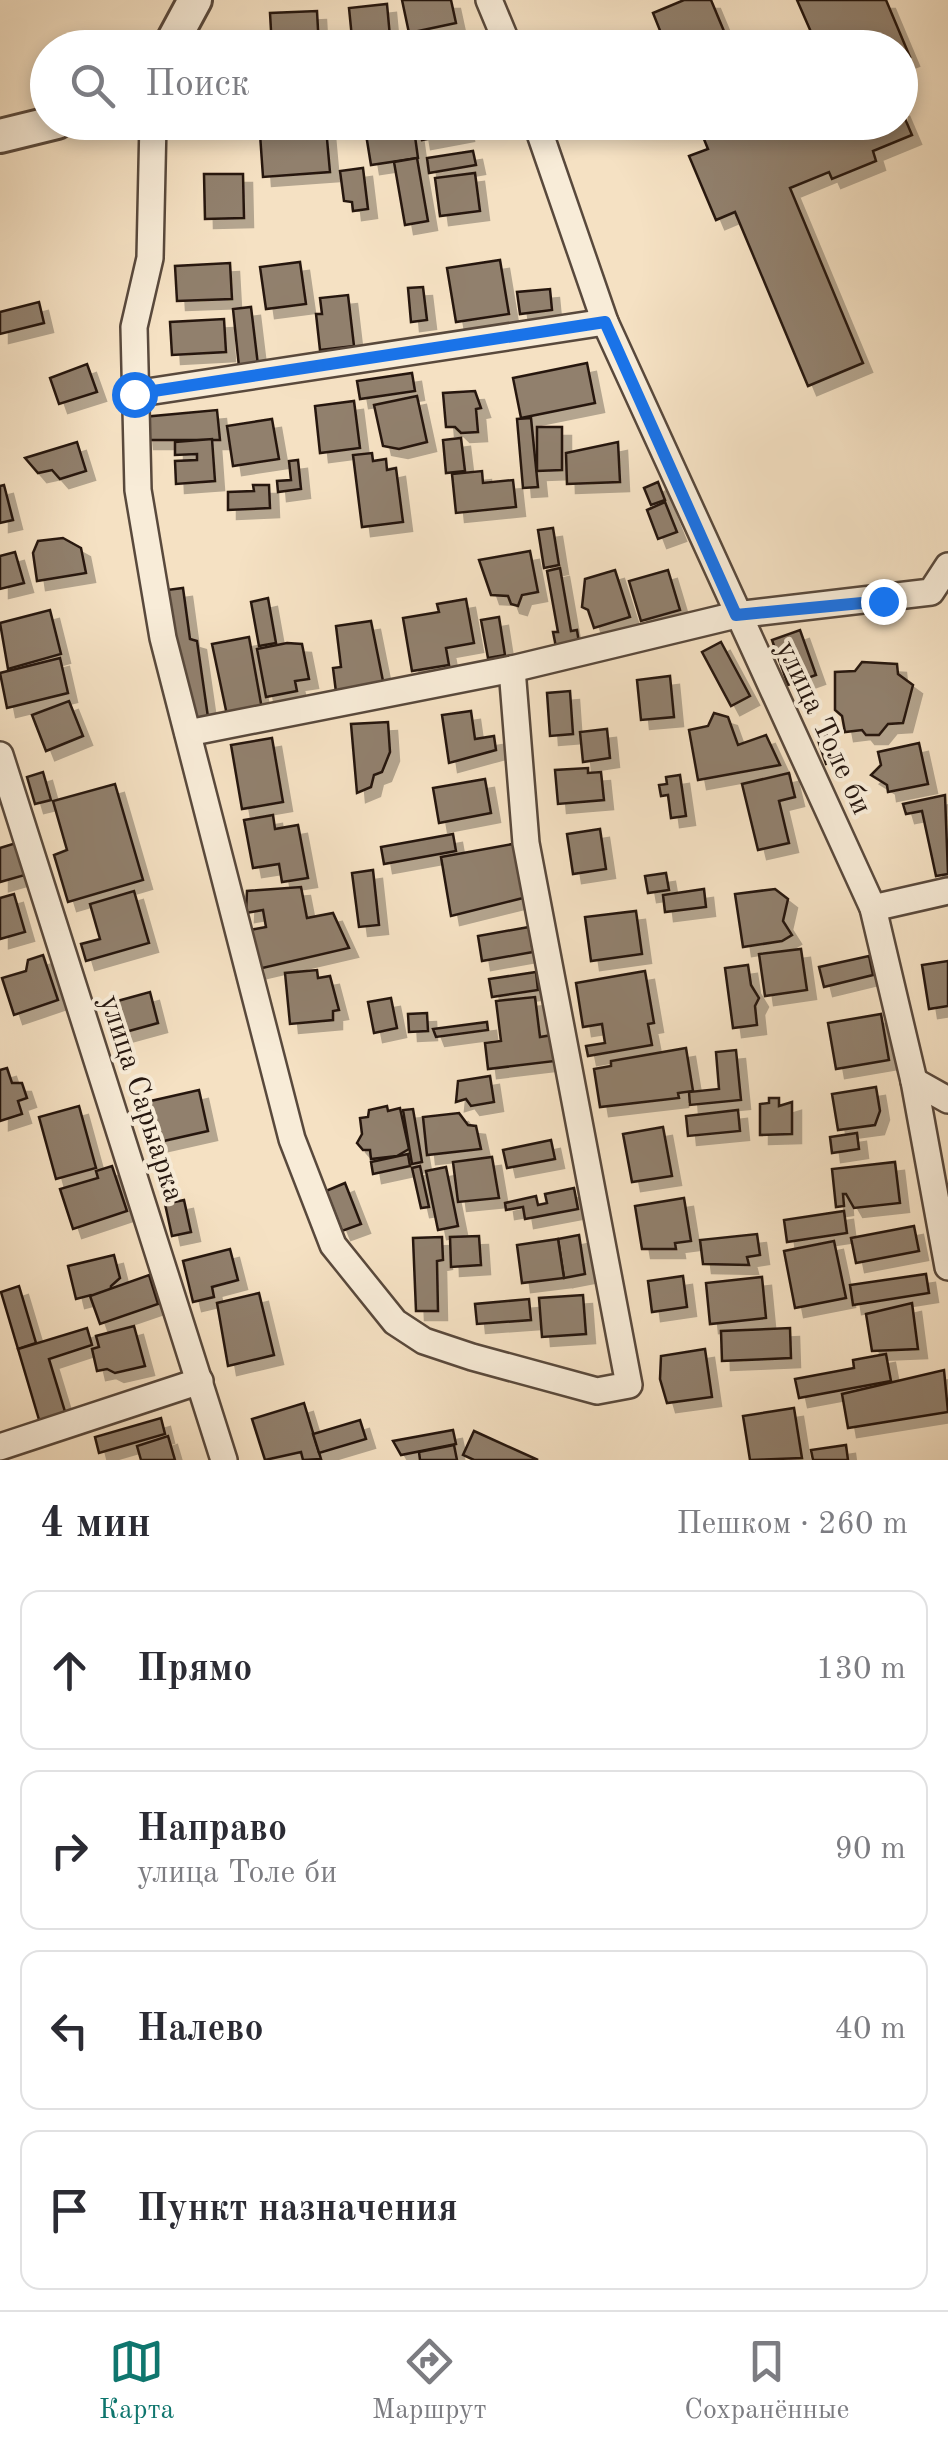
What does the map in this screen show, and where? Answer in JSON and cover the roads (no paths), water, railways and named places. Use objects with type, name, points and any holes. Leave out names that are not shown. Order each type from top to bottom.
[{"type":"street","points":[[179,30],[195,0]]},
{"type":"street","points":[[490,0],[502,30]]},
{"type":"street","points":[[0,136],[30,129]]},
{"type":"street","points":[[153,140],[150,258],[134,327],[138,490],[163,638],[292,1139],[334,1245],[394,1322],[424,1341],[598,1392],[629,1385],[526,843],[512,669]]},
{"type":"street","name":"улица Толе би","points":[[542,140],[605,322],[873,908],[914,1081],[948,1268]]},
{"type":"street","points":[[134,394],[605,322]]},
{"type":"street","points":[[188,734],[512,669],[736,615],[931,592],[948,566]]},
{"type":"street","name":"улица Сарыарка","points":[[0,756],[4,786],[224,1460]]},
{"type":"street","points":[[873,908],[948,891]]},
{"type":"street","points":[[914,1081],[948,1100]]},
{"type":"street","points":[[0,1447],[200,1381]]}]
